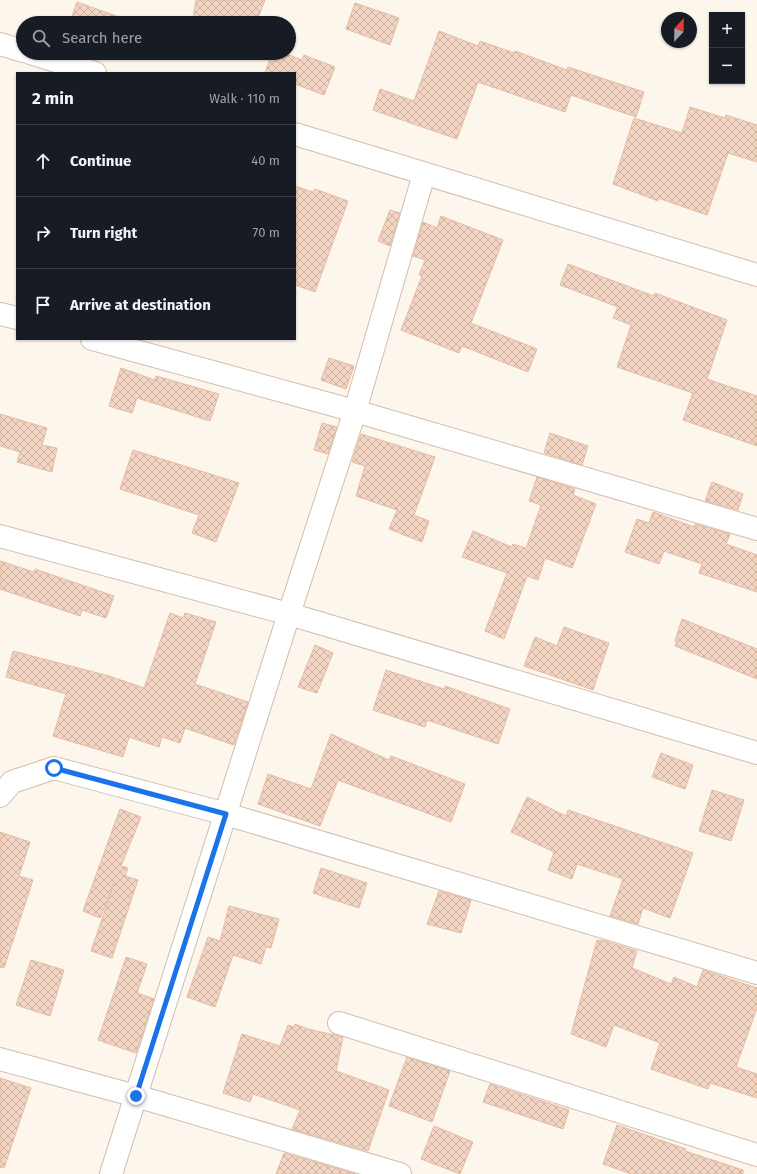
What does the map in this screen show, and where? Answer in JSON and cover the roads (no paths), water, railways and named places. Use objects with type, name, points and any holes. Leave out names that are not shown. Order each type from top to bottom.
[{"type":"street","points":[[0,44],[16,49]]},
{"type":"street","points":[[53,60],[92,72]]},
{"type":"street","points":[[296,134],[757,275]]},
{"type":"street","points":[[111,1174],[355,411],[424,174]]},
{"type":"street","points":[[0,314],[16,318]]},
{"type":"street","points":[[96,340],[355,411],[757,529]]},
{"type":"street","points":[[0,536],[289,614],[757,753]]},
{"type":"street","points":[[0,796],[12,782],[54,768],[226,814],[757,973]]},
{"type":"street","points":[[339,1023],[757,1155]]},
{"type":"street","points":[[0,1059],[136,1096],[400,1174]]}]
